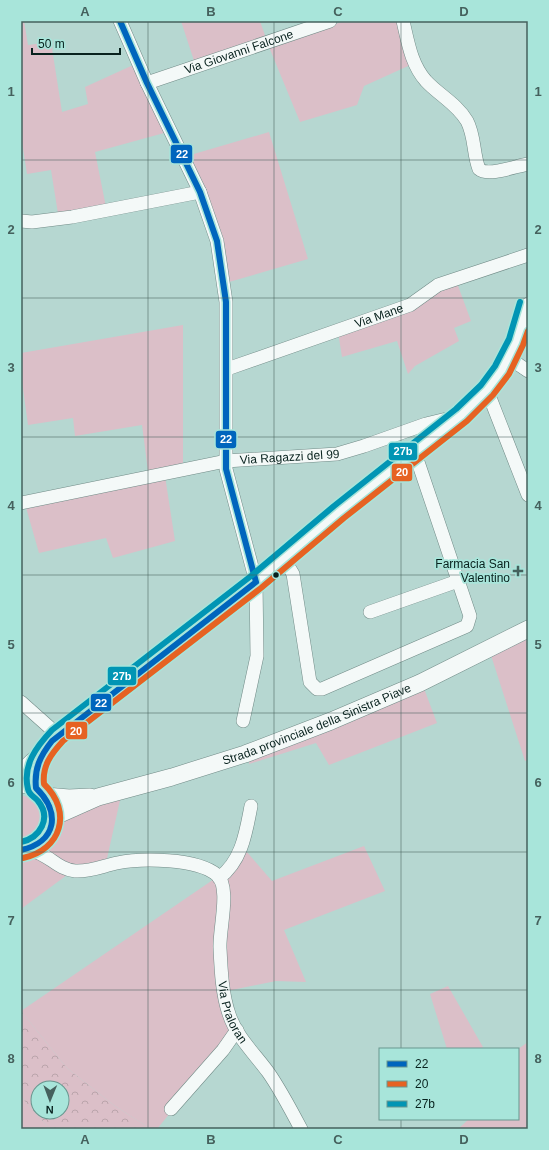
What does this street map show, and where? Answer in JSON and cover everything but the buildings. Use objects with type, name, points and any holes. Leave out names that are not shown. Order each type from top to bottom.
[{"type":"main road","name":"Strada provinciale della Sinistra Piave","points":[[98,797],[172,777],[259,748],[420,683],[528,629]]},
{"type":"main road","points":[[34,789],[69,798],[98,797]]},
{"type":"main road","points":[[24,850],[39,844],[48,835],[53,817],[51,805],[34,789]]},
{"type":"main road","points":[[53,817],[98,797]]},
{"type":"street","points":[[120,21],[147,83],[200,192],[217,241],[225,282],[227,369],[226,461],[230,487],[256,582],[258,656],[243,721]]},
{"type":"street","name":"Via Giovanni Falcone","points":[[147,83],[330,21]]},
{"type":"street","points":[[404,21],[411,55],[418,70],[427,82],[455,106],[467,121],[474,141],[479,169],[483,172],[490,172],[528,164]]},
{"type":"street","points":[[21,221],[32,222],[72,217],[200,192]]},
{"type":"street","name":"Via Mane","points":[[227,369],[410,305],[438,286],[528,255]]},
{"type":"street","points":[[21,770],[43,751],[58,735],[256,582],[461,415],[487,390],[509,358],[528,306]]},
{"type":"street","points":[[509,358],[528,371]]},
{"type":"street","points":[[487,390],[528,495]]},
{"type":"street","name":"Via Ragazzi del 99","points":[[21,503],[226,461],[337,454],[426,424],[461,415]]},
{"type":"street","points":[[284,559],[293,574],[310,682],[317,689],[322,689],[467,626],[470,616],[415,453]]},
{"type":"street","points":[[370,612],[458,581]]},
{"type":"street","points":[[21,702],[58,735]]},
{"type":"street","points":[[34,789],[36,763],[43,751]]},
{"type":"street","points":[[24,850],[45,854],[60,866],[71,871],[83,871],[125,861],[158,860],[195,866],[208,870],[219,878],[227,872],[237,858],[246,831],[251,806]]},
{"type":"street","points":[[48,835],[53,852],[60,866]]},
{"type":"street","name":"Via Praloran","points":[[219,878],[225,893],[220,929],[221,962],[229,1014],[237,1030],[269,1073],[301,1129]]},
{"type":"street","points":[[171,1109],[223,1050],[237,1030]]},
{"type":"green space","points":[[21,21],[24,21],[28,45],[51,42],[62,112],[88,104],[85,87],[142,61],[175,130],[95,152],[107,212],[59,220],[51,170],[27,174],[21,135]]},
{"type":"green space","points":[[181,21],[260,21],[269,47],[197,70]]},
{"type":"green space","points":[[344,21],[402,21],[417,62],[364,86],[357,105],[300,122],[269,47]]},
{"type":"green space","points":[[269,132],[308,259],[229,282],[187,156]]},
{"type":"green space","points":[[457,283],[471,321],[454,328],[459,341],[415,366],[408,374],[397,341],[342,357],[338,332],[434,291]]},
{"type":"green space","points":[[183,325],[183,472],[165,476],[175,541],[113,558],[106,538],[39,553],[25,504],[149,479],[142,425],[75,436],[73,418],[28,425],[21,374],[21,353]]},
{"type":"green space","points":[[528,625],[528,760],[525,761],[488,646]]},
{"type":"green space","points":[[420,678],[437,723],[329,765],[316,743],[249,764],[249,755]]},
{"type":"green space","points":[[123,787],[106,863],[67,875],[21,909],[21,795],[31,798],[40,808]]},
{"type":"green space","points":[[240,844],[272,881],[364,846],[385,891],[284,930],[306,982],[276,981],[227,991],[240,1028],[157,1129],[151,1129],[115,1106],[67,1068],[21,1011],[220,875]]},
{"type":"green space","points":[[448,986],[483,1047],[482,1048],[447,1048],[430,994]]},
{"type":"green space","points":[[21,1011],[67,1068],[115,1106],[151,1129],[50,1129],[42,1120],[70,1120],[70,1080],[30,1080],[30,1107],[21,1097]]},
{"type":"green space","points":[[528,1042],[528,1129],[458,1129],[468,1120],[519,1120],[519,1048]]},
{"type":"green space","points":[[21,1097],[30,1107],[30,1120],[42,1120],[50,1129],[21,1129]]},
{"type":"transit line","name":"22","points":[[120,21],[147,83],[200,192],[217,241],[226,302],[226,469],[256,582]]},
{"type":"transit line","name":"27b","points":[[21,842],[34,836],[42,826],[44,820],[42,807],[29,791],[27,772],[36,749],[52,730],[251,576],[334,506],[456,409],[481,385],[495,366],[509,339],[520,302]]},
{"type":"transit line","name":"20","points":[[23,858],[36,854],[46,847],[54,838],[59,828],[60,818],[58,806],[53,795],[44,784],[44,772],[48,761],[63,741],[261,588],[344,518],[467,421],[493,395],[509,374],[528,331]]},
{"type":"transit line","name":"22","points":[[21,850],[33,846],[42,840],[48,833],[51,825],[52,816],[49,807],[44,797],[36,788],[36,775],[41,757],[52,741],[256,582]]},
{"type":"place","name":"Farmacia San Valentino","points":[[518,571]]}]
